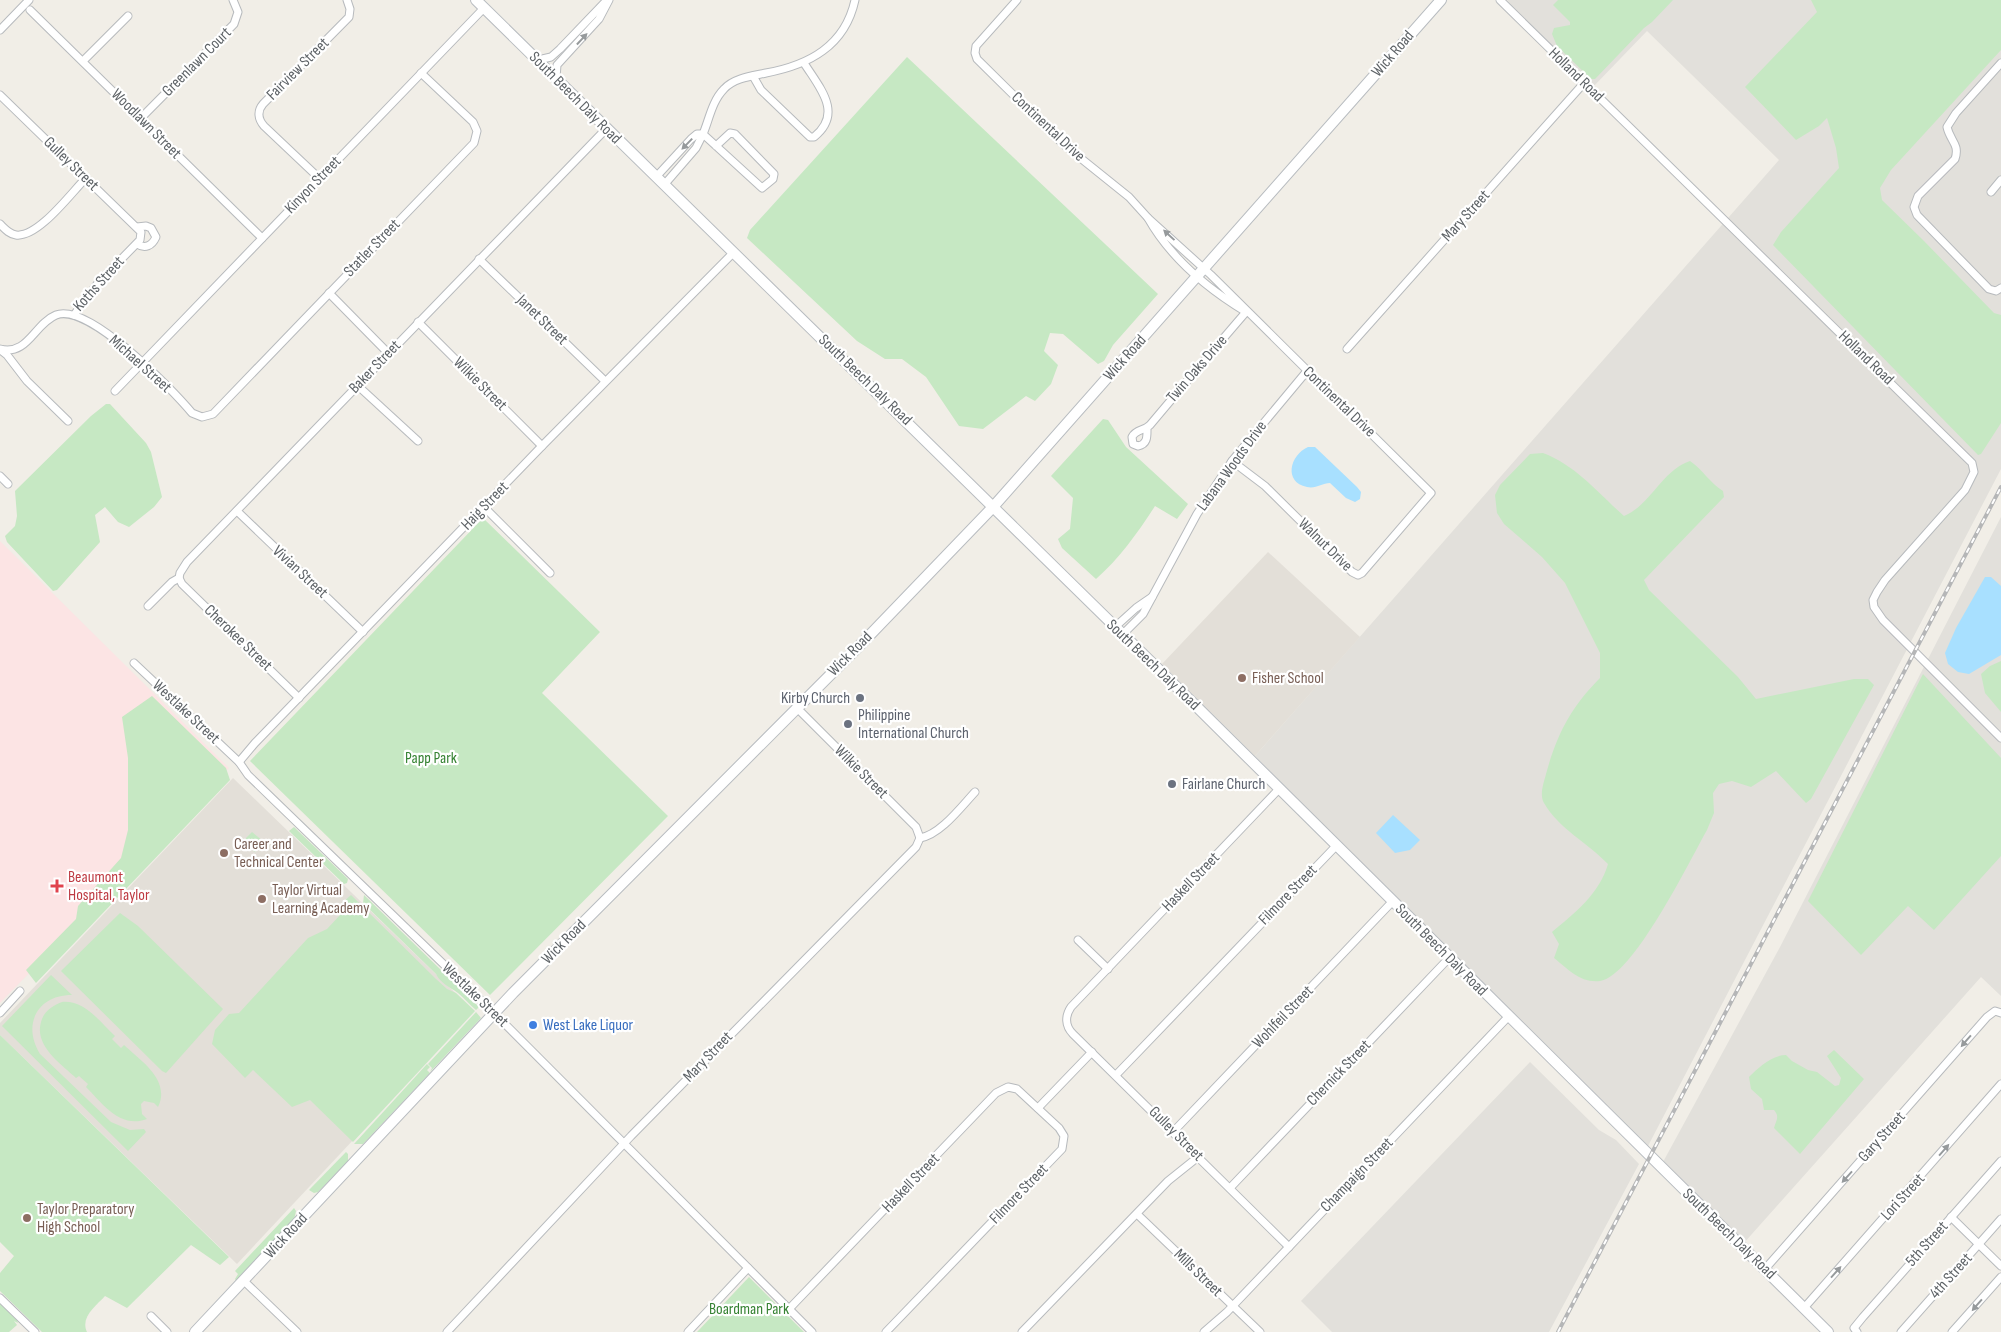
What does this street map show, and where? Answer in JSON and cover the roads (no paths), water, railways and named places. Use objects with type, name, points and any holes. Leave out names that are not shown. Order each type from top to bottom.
[{"type":"street","points":[[0,30],[29,0]]},
{"type":"street","name":"Greenlawn Court","points":[[140,118],[234,24],[238,12],[233,0]]},
{"type":"street","name":"Fairview Street","points":[[320,178],[264,126],[259,112],[263,104],[348,17],[350,9],[347,0]]},
{"type":"street","name":"South Beech Daly Road","points":[[476,0],[993,507],[1828,1332]]},
{"type":"street","points":[[538,60],[551,57],[608,0]]},
{"type":"street","points":[[556,78],[557,66],[599,19],[606,8],[608,0]]},
{"type":"street","points":[[660,181],[696,148],[714,104],[723,89],[740,79],[804,63],[822,52],[837,37],[848,20],[855,0]]},
{"type":"street","name":"Continental Drive","points":[[1017,0],[976,46],[975,53],[978,61],[1063,144],[1117,186],[1148,218],[1159,238],[1201,272],[1216,293],[1246,312],[1432,493]]},
{"type":"street","name":"Wick Road","points":[[195,1332],[494,1013],[797,708],[993,507],[1441,0]]},
{"type":"street","name":"Holland Road","points":[[1500,0],[1972,463],[1974,472],[1965,490],[1885,580],[1873,600],[1874,607],[1883,620],[2001,738]]},
{"type":"street","name":"Kinyon Street","points":[[115,391],[484,8]]},
{"type":"street","name":"Woodlawn Street","points":[[30,10],[262,238]]},
{"type":"street","points":[[83,61],[128,16]]},
{"type":"street","points":[[753,76],[761,90],[810,137],[814,137],[826,123],[829,110],[824,94],[804,63]]},
{"type":"street","points":[[2001,63],[1956,113],[1947,127],[1949,137],[1958,152],[1955,159],[1918,196],[1914,207],[1917,215],[1989,289],[1996,291],[2001,288]]},
{"type":"street","name":"Statler Street","points":[[202,417],[216,412],[476,140],[477,131],[473,122],[421,73]]},
{"type":"street","name":"Mary Street","points":[[1347,349],[1584,83]]},
{"type":"street","name":"Gulley Street","points":[[0,95],[139,231]]},
{"type":"street","name":"Baker Street","points":[[148,606],[172,582],[179,578],[180,572],[187,562],[606,129]]},
{"type":"street","points":[[703,134],[716,146],[762,188],[766,187],[774,178],[774,174],[735,134],[730,133],[716,146]]},
{"type":"street","points":[[0,224],[9,233],[27,235],[38,228],[86,178]]},
{"type":"street","points":[[1991,192],[2001,180]]},
{"type":"street","points":[[136,244],[146,247],[156,237],[151,228],[146,226],[139,231]]},
{"type":"street","name":"Koths Street","points":[[0,350],[11,351],[20,347],[54,316],[64,313],[74,315],[98,283],[136,244],[139,231]]},
{"type":"street","name":"Haig Street","points":[[239,762],[255,743],[542,446],[734,252]]},
{"type":"street","name":"Janet Street","points":[[479,260],[605,382]]},
{"type":"street","points":[[328,293],[388,353]]},
{"type":"street","name":"Twin Oaks Drive","points":[[1148,428],[1246,312]]},
{"type":"street","name":"Michael Street","points":[[74,315],[110,336],[142,363],[192,413],[202,417]]},
{"type":"street","name":"Wilkie Street","points":[[418,322],[542,446]]},
{"type":"street","points":[[0,350],[7,355],[27,381],[68,421]]},
{"type":"street","name":"Labana Woods Drive","points":[[1122,635],[1143,614],[1198,514],[1232,461],[1307,371]]},
{"type":"street","points":[[357,385],[418,442]]},
{"type":"street","name":"Walnut Drive","points":[[1232,461],[1264,486],[1352,572],[1358,575],[1432,493]]},
{"type":"street","points":[[0,476],[8,484]]},
{"type":"street","points":[[484,507],[550,573]]},
{"type":"street","name":"Vivian Street","points":[[237,511],[363,632]]},
{"type":"street","name":"Cherokee Street","points":[[179,578],[182,584],[299,698]]},
{"type":"street","name":"Labana Woods Drive","points":[[1115,628],[1136,608],[1154,595]]},
{"type":"street","name":"Westlake Street","points":[[134,663],[239,762],[248,776],[494,1013],[812,1332]]},
{"type":"street","name":"Wilkie Street","points":[[797,708],[916,827],[920,838]]},
{"type":"street","name":"Haskell Street","points":[[1066,1020],[1071,1007],[1279,789]]},
{"type":"street","name":"Mary Street","points":[[447,1332],[624,1144],[916,847],[920,838],[935,832],[975,792]]},
{"type":"street","name":"Filmore Street","points":[[1116,1076],[1336,846]]},
{"type":"street","name":"Wohlfeil Street","points":[[1173,1132],[1392,902]]},
{"type":"street","points":[[1078,940],[1108,969]]},
{"type":"street","name":"Chernick Street","points":[[1230,1188],[1449,958]]},
{"type":"street","points":[[0,1013],[20,991]]},
{"type":"street","name":"Gary Street","points":[[1764,1269],[1987,1017],[1995,1011],[2001,1013]]},
{"type":"street","name":"Champaign Street","points":[[1204,1332],[1289,1247],[1508,1017]]},
{"type":"street","name":"Gulley Street","points":[[1066,1020],[1070,1031],[1289,1247]]},
{"type":"street","points":[[1038,1108],[1092,1052]]},
{"type":"street","name":"Lori Street","points":[[1804,1308],[2001,1084]]},
{"type":"street","name":"Haskell Street","points":[[789,1309],[996,1093],[1008,1087],[1017,1089],[1038,1108]]},
{"type":"street","name":"Filmore Street","points":[[886,1332],[1060,1153],[1064,1144],[1062,1132],[1038,1108]]},
{"type":"street","points":[[1022,1332],[1168,1181],[1198,1157]]},
{"type":"street","name":"5th Street","points":[[1855,1330],[2001,1161]]},
{"type":"street","name":"Mills Street","points":[[1137,1214],[1260,1332]]},
{"type":"street","points":[[1951,1217],[2001,1266]]},
{"type":"street","name":"4th Street","points":[[1900,1332],[2001,1219]]},
{"type":"street","points":[[688,1332],[748,1268]]},
{"type":"street","points":[[1952,1332],[2001,1277]]},
{"type":"street","points":[[244,1281],[297,1332]]},
{"type":"street","points":[[0,1298],[35,1332]]},
{"type":"street","points":[[151,1316],[167,1332]]},
{"type":"water","points":[[1308,447],[1315,447],[1357,487],[1361,492],[1360,499],[1355,502],[1346,498],[1330,483],[1316,487],[1307,487],[1294,480],[1292,474],[1293,462]]},
{"type":"water","points":[[1985,577],[1991,577],[2001,586],[2001,655],[1969,674],[1958,672],[1948,664],[1945,653],[1956,628]]},
{"type":"water","points":[[1393,815],[1420,840],[1410,850],[1395,853],[1376,833]]},
{"type":"railway","points":[[1558,1332],[2001,487]]},
{"type":"place","name":"Fisher School","points":[[1242,678]]},
{"type":"place","name":"Kirby Church","points":[[860,698]]},
{"type":"place","name":"Philippine International Church","points":[[848,724]]},
{"type":"place","name":"Fairlane Church","points":[[1172,784]]},
{"type":"place","name":"Career and Technical Center","points":[[224,853]]},
{"type":"place","name":"Beaumont Hospital, Taylor","points":[[57,886]]},
{"type":"place","name":"Taylor Virtual Learning Academy","points":[[262,899]]},
{"type":"place","name":"West Lake Liquor","points":[[533,1025]]},
{"type":"place","name":"Taylor Preparatory High School","points":[[27,1218]]},
{"type":"park label","name":"Papp Park","points":[[431,758]]},
{"type":"park label","name":"Boardman Park","points":[[749,1309]]}]
